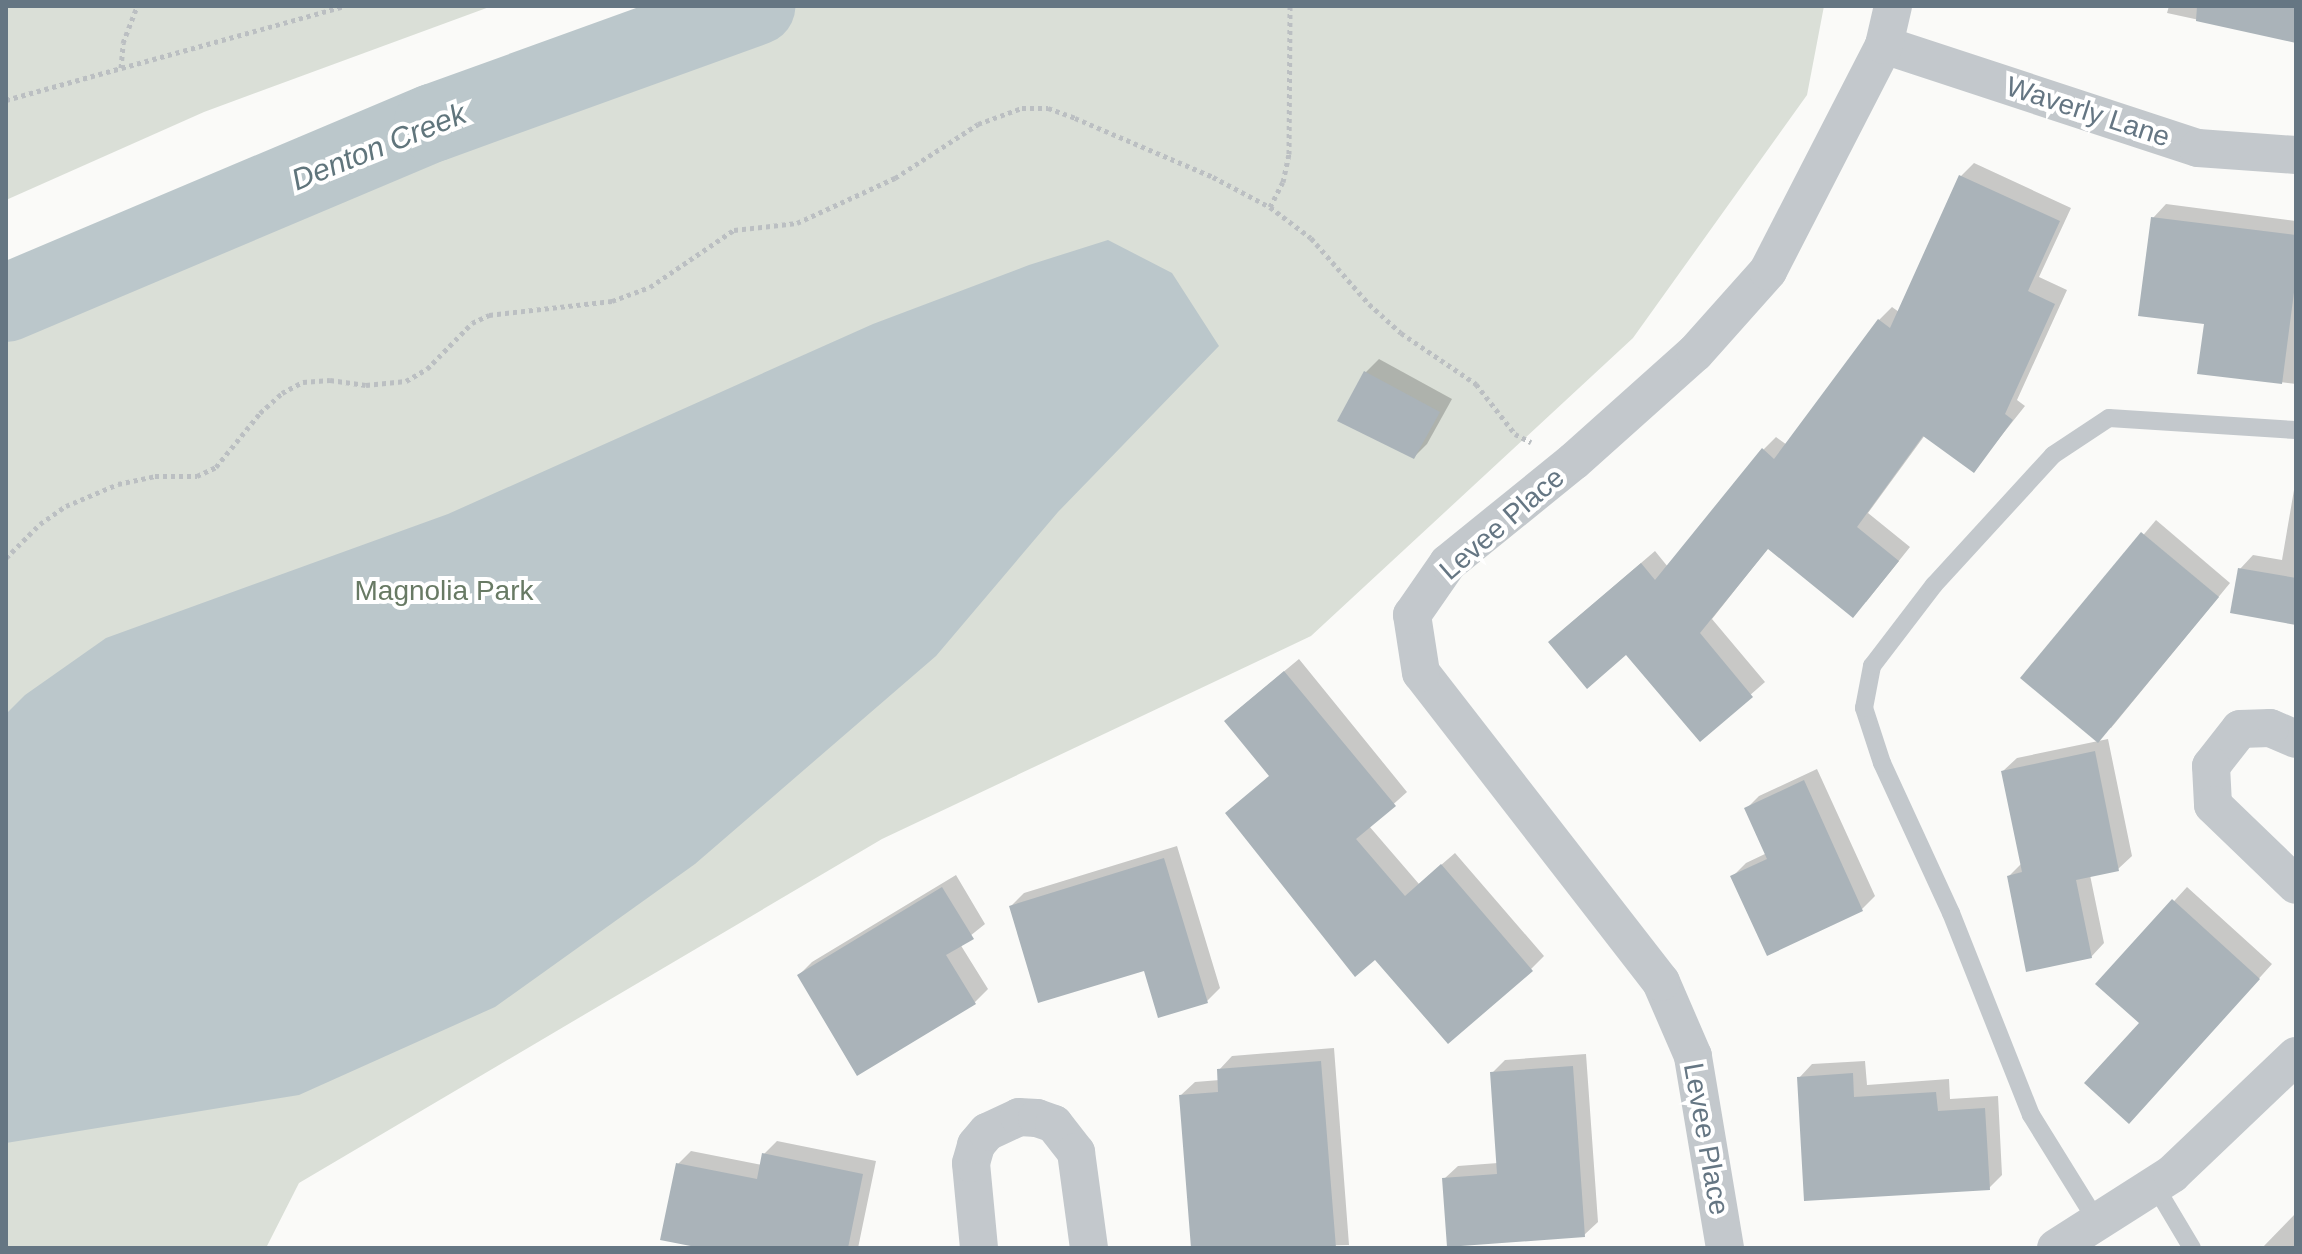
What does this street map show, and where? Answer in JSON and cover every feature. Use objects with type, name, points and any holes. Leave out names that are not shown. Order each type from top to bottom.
[{"type":"street","name":"Levee Place","points":[[1725,1248],[1693,1056],[1661,982],[1421,673],[1412,615],[1448,563],[1574,461],[1695,353],[1768,271],[1884,45],[1893,6]]},
{"type":"street","name":"Waverly Lane","points":[[1884,45],[2198,148],[2296,155]]},
{"type":"street","points":[[2296,739],[2270,728],[2240,729],[2211,766],[2213,805],[2296,885]]},
{"type":"street","points":[[2056,1248],[2172,1174],[2296,1056]]},
{"type":"street","points":[[979,1248],[971,1163],[976,1145],[987,1132],[1019,1117],[1037,1118],[1054,1124],[1076,1152],[1089,1248]]},
{"type":"lane","points":[[2098,1223],[2031,1115],[1951,913],[1882,763],[1864,708],[1872,666],[1934,585],[2053,455],[2109,418],[2296,430]]},
{"type":"lane","points":[[2155,1186],[2192,1248]]},
{"type":"path","points":[[121,68],[123,43],[137,6]]},
{"type":"path","points":[[6,100],[344,6]]},
{"type":"path","points":[[1270,207],[1283,182],[1289,154],[1290,6]]},
{"type":"path","points":[[6,558],[40,524],[66,506],[118,484],[155,476],[197,476],[216,467],[260,413],[282,393],[303,382],[330,380],[366,385],[406,381],[427,369],[472,323],[489,315],[612,301],[637,292],[675,272],[734,230],[797,223],[895,178],[978,124],[1022,108],[1048,108],[1075,118],[1213,177],[1270,207],[1311,238],[1369,304],[1401,333],[1476,384],[1515,434],[1574,461]]},
{"type":"green space","points":[[6,6],[492,6],[204,112],[6,200]]},
{"type":"green space","name":"Magnolia Park","points":[[757,6],[1824,6],[1807,95],[1633,338],[1311,636],[882,839],[299,1183],[266,1248],[6,1248],[6,303],[433,123]]},
{"type":"shaded area","points":[[1108,240],[1172,273],[1219,346],[1058,512],[936,656],[695,864],[495,1007],[299,1095],[6,1143],[6,714],[25,695],[106,638],[448,514],[873,324],[1029,265]]},
{"type":"building","points":[[2197,6],[2296,6],[2296,43],[2196,21]]},
{"type":"building","points":[[1959,175],[2060,221],[2028,291],[2055,304],[2005,414],[2013,420],[1974,473],[1923,436],[1857,527],[1899,561],[1853,618],[1768,549],[1700,633],[1753,697],[1700,742],[1626,655],[1587,689],[1548,642],[1641,563],[1655,580],[1762,448],[1774,459],[1878,319],[1890,328]]},
{"type":"building","points":[[2151,217],[2296,235],[2296,277],[2282,384],[2197,374],[2204,324],[2138,316]]},
{"type":"building","points":[[1364,371],[1440,412],[1414,459],[1337,421]]},
{"type":"building","points":[[2141,532],[2219,597],[2098,743],[2020,678]]},
{"type":"building","points":[[2238,568],[2296,578],[2296,625],[2230,613]]},
{"type":"building","points":[[1284,671],[1396,806],[1356,839],[1405,896],[1441,864],[1533,971],[1448,1044],[1375,960],[1355,977],[1225,813],[1269,776],[1224,721]]},
{"type":"building","points":[[2095,751],[2119,871],[2076,880],[2092,958],[2026,972],[2007,876],[2022,872],[2001,771]]},
{"type":"building","points":[[1804,780],[1863,911],[1767,956],[1730,876],[1767,859],[1744,808]]},
{"type":"building","points":[[1164,858],[1208,1003],[1158,1018],[1144,971],[1038,1003],[1009,906]]},
{"type":"building","points":[[942,887],[974,939],[946,955],[976,1004],[857,1076],[797,975]]},
{"type":"building","points":[[2172,899],[2260,979],[2129,1124],[2084,1083],[2139,1023],[2095,984]]},
{"type":"building","points":[[1321,1061],[1336,1248],[1191,1248],[1179,1095],[1218,1092],[1217,1069]]},
{"type":"building","points":[[1573,1066],[1585,1237],[1447,1247],[1442,1178],[1497,1174],[1490,1072]]},
{"type":"building","points":[[1853,1073],[1854,1097],[1936,1092],[1938,1111],[1985,1108],[1990,1190],[1804,1201],[1797,1077]]},
{"type":"building","points":[[762,1153],[863,1174],[848,1248],[701,1248],[660,1240],[676,1163],[757,1179]]},
{"type":"waterway","name":"Denton Creek","points":[[6,303],[433,123],[757,6]]}]
